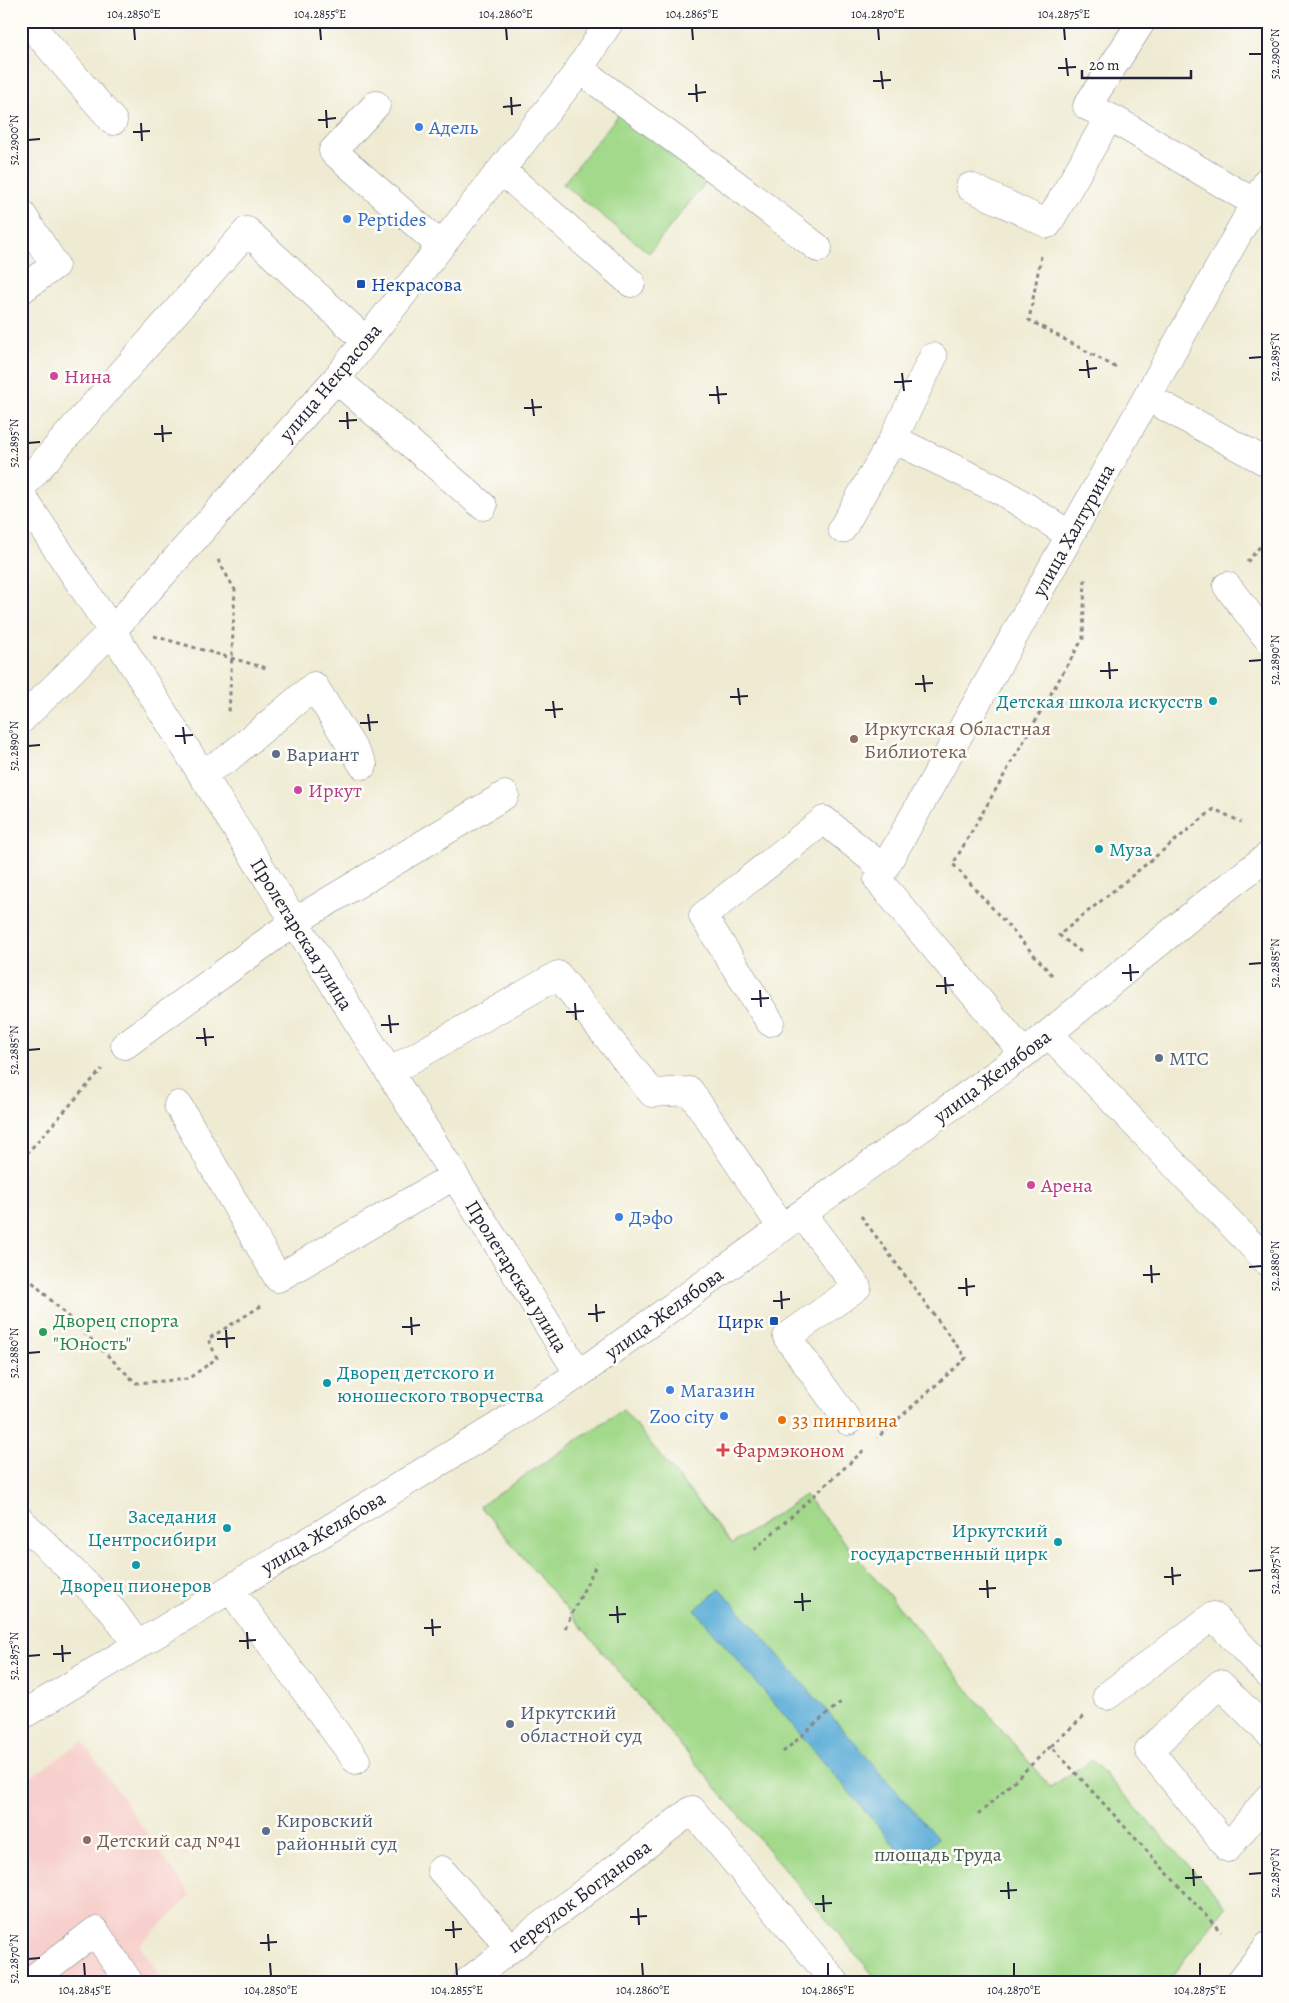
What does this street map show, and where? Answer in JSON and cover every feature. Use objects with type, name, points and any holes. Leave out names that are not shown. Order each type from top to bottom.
[{"type":"street","points":[[27,21],[113,120]]},
{"type":"street","name":"улица Некрасова","points":[[21,720],[112,631],[336,379],[501,170],[579,68],[610,21]]},
{"type":"street","points":[[1142,21],[1087,106],[1262,191]]},
{"type":"street","points":[[579,68],[818,248]]},
{"type":"street","points":[[376,105],[333,151],[440,246]]},
{"type":"street","points":[[970,187],[1048,224],[1109,117]]},
{"type":"street","points":[[501,170],[631,283]]},
{"type":"street","name":"улица Халтурина","points":[[881,874],[1262,191]]},
{"type":"street","points":[[21,213],[55,265],[21,290]]},
{"type":"street","points":[[21,488],[247,231],[366,341]]},
{"type":"street","points":[[842,529],[893,439],[933,357]]},
{"type":"street","points":[[336,379],[482,506]]},
{"type":"street","points":[[1147,397],[1268,463]]},
{"type":"street","points":[[893,439],[1002,492],[1070,535]]},
{"type":"street","name":"Пролетарская улица","points":[[21,495],[112,631],[579,1374]]},
{"type":"street","points":[[1227,586],[1268,639]]},
{"type":"street","points":[[201,773],[226,760],[314,686],[363,765]]},
{"type":"street","points":[[125,1045],[294,922],[505,795]]},
{"type":"street","points":[[770,1022],[703,916],[824,820],[881,874],[1024,1054]]},
{"type":"street","name":"улица Желябова","points":[[21,1716],[492,1430],[579,1374],[1024,1054],[1268,856]]},
{"type":"street","points":[[389,1072],[558,975],[652,1093],[690,1091],[792,1221],[857,1287],[787,1337],[848,1421]]},
{"type":"street","points":[[1049,1034],[1268,1262]]},
{"type":"street","points":[[178,1104],[278,1278],[454,1176]]},
{"type":"street","points":[[21,1521],[112,1610],[137,1645]]},
{"type":"street","points":[[230,1589],[356,1760]]},
{"type":"street","points":[[1107,1696],[1213,1616],[1268,1674]]},
{"type":"street","points":[[1268,1732],[1220,1684],[1148,1750],[1228,1848],[1268,1798]]},
{"type":"street","name":"переулок Богданова","points":[[467,1982],[692,1810],[835,1982]]},
{"type":"street","points":[[441,1870],[511,1948]]},
{"type":"street","points":[[29,1982],[95,1931],[129,1982]]},
{"type":"street","points":[[1240,1982],[1268,1946]]},
{"type":"path","points":[[1048,224],[1029,320],[1117,368]]},
{"type":"path","points":[[218,560],[235,590],[226,760]]},
{"type":"path","points":[[1052,975],[953,864],[1083,638],[1085,569]]},
{"type":"path","points":[[154,636],[266,668]]},
{"type":"path","points":[[1081,952],[1059,935],[1214,810],[1241,822]]},
{"type":"path","points":[[21,1160],[125,1045]]},
{"type":"path","points":[[861,1216],[966,1358],[871,1444]]},
{"type":"path","points":[[21,1271],[136,1383],[188,1379],[217,1358],[208,1339],[265,1304]]},
{"type":"path","points":[[754,1550],[864,1451]]},
{"type":"path","points":[[565,1628],[597,1563]]},
{"type":"path","points":[[978,1815],[1107,1696]]},
{"type":"path","points":[[783,1752],[842,1702]]},
{"type":"path","points":[[1051,1746],[1221,1932]]},
{"type":"shaded area","name":"Детский сад №41","points":[[82,1741],[191,1896],[139,1945],[165,1982],[21,1982],[21,1784]]},
{"type":"green space","points":[[619,114],[706,182],[649,253],[563,184]]},
{"type":"green space","name":"площадь Труда","points":[[623,1409],[732,1544],[805,1495],[1050,1787],[1092,1760],[1226,1906],[1167,1982],[879,1982],[480,1506]]},
{"type":"water","points":[[720,1588],[938,1839],[910,1864],[695,1610]]},
{"type":"place","name":"Адель","points":[[419,127]]},
{"type":"place","name":"Peptides","points":[[347,219]]},
{"type":"place","name":"Некрасова","points":[[361,284]]},
{"type":"place","name":"Нина","points":[[54,376]]},
{"type":"place","name":"Детская школа искусств","points":[[1213,701]]},
{"type":"place","name":"Иркутская Областная Библиотека","points":[[854,739]]},
{"type":"place","name":"Вариант","points":[[276,754]]},
{"type":"place","name":"Иркут","points":[[298,790]]},
{"type":"place","name":"Муза","points":[[1099,849]]},
{"type":"place","name":"МТС","points":[[1159,1058]]},
{"type":"place","name":"Арена","points":[[1031,1185]]},
{"type":"place","name":"Дэфо","points":[[619,1217]]},
{"type":"place","name":"Цирк","points":[[774,1321]]},
{"type":"place","name":"Дворец спорта \"Юность\"","points":[[43,1332]]},
{"type":"place","name":"Дворец детского и юношеского творчества","points":[[327,1383]]},
{"type":"place","name":"Магазин","points":[[670,1390]]},
{"type":"place","name":"Zoo city","points":[[724,1416]]},
{"type":"place","name":"33 пингвина","points":[[782,1420]]},
{"type":"place","name":"Фармэконом","points":[[723,1450]]},
{"type":"place","name":"Заседания Центросибири","points":[[227,1528]]},
{"type":"place","name":"Иркутский государственный цирк","points":[[1058,1542]]},
{"type":"place","name":"Дворец пионеров","points":[[136,1565]]},
{"type":"place","name":"Иркутский областной суд","points":[[510,1724]]},
{"type":"place","name":"Кировский районный суд","points":[[266,1831]]},
{"type":"place","name":"Детский сад №41","points":[[87,1840]]}]
